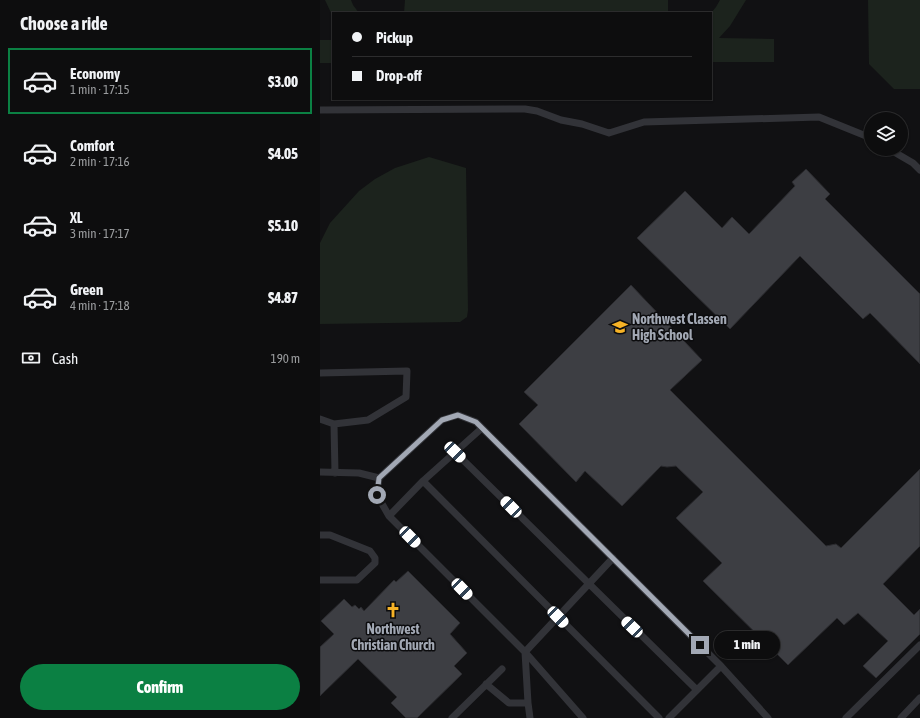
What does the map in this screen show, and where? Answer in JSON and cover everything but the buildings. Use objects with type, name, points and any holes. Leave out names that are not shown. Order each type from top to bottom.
[{"type":"lane","points":[[320,110],[525,109],[537,111],[561,120],[582,124],[609,133],[644,122],[819,117],[864,135]]},
{"type":"lane","points":[[900,156],[920,170]]},
{"type":"lane","points":[[320,373],[407,371],[406,397],[368,420],[334,424],[320,419]]},
{"type":"lane","points":[[583,718],[525,652],[390,516],[377,495],[379,478],[442,420],[458,415],[476,422],[722,666],[768,718]]},
{"type":"lane","points":[[334,424],[335,473]]},
{"type":"lane","points":[[390,516],[423,480],[482,428]]},
{"type":"lane","points":[[455,452],[697,690]]},
{"type":"lane","points":[[320,472],[359,474],[379,478]]},
{"type":"lane","points":[[423,480],[659,718]]},
{"type":"lane","points":[[320,535],[330,535],[370,551],[375,563],[357,580],[320,580]]},
{"type":"lane","points":[[530,718],[525,652],[613,558]]},
{"type":"lane","points":[[846,718],[920,644]]},
{"type":"lane","points":[[669,718],[722,666]]},
{"type":"lane","points":[[452,718],[502,669]]},
{"type":"lane","points":[[486,684],[509,703],[528,703]]},
{"type":"lane","points":[[901,718],[920,698]]},
{"type":"shaded area","points":[[325,0],[351,0],[358,12],[332,12],[332,15]]},
{"type":"shaded area","points":[[405,0],[668,0],[668,12],[404,12]]},
{"type":"shaded area","points":[[720,0],[746,0],[730,26],[719,38],[774,39],[774,62],[712,62],[712,12]]},
{"type":"shaded area","points":[[868,0],[920,0],[920,89],[894,89],[869,64]]},
{"type":"shaded area","points":[[320,40],[332,40],[332,63],[320,63]]},
{"type":"shaded area","points":[[429,157],[466,168],[467,317],[460,322],[320,324],[320,243],[330,223],[359,191],[375,179],[395,168]]},
{"type":"place","name":"Northwest Classen High School","points":[[620,327]]},
{"type":"place","name":"Northwest Christian Church","points":[[393,610]]},
{"type":"route","points":[[377,495],[379,478],[442,420],[458,415],[476,422],[700,645]]}]
